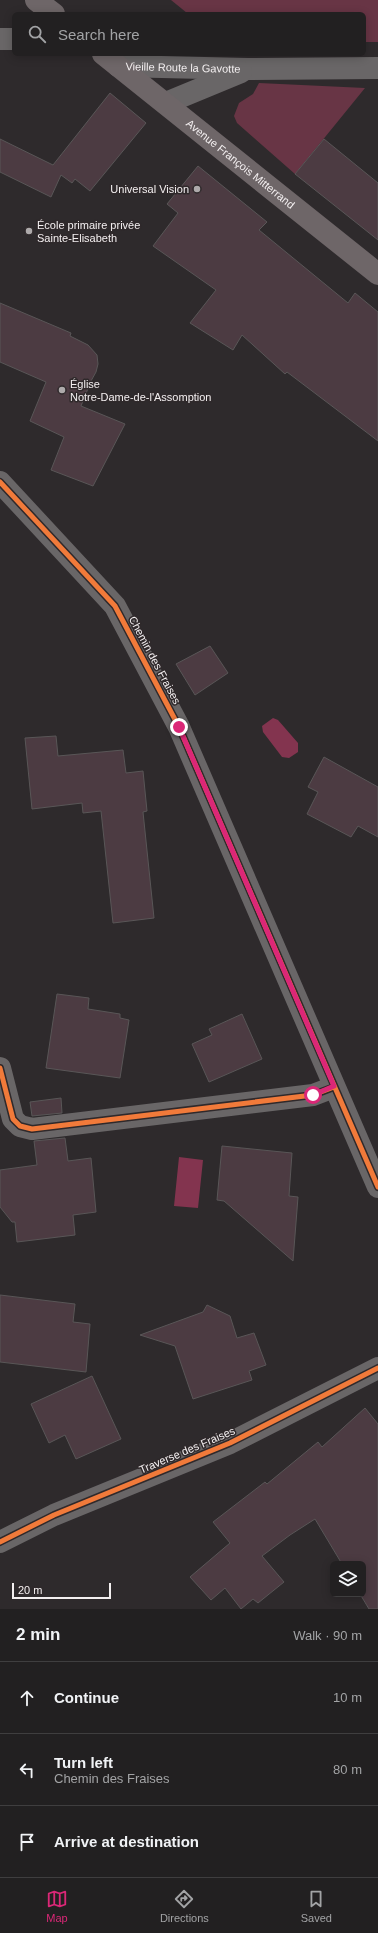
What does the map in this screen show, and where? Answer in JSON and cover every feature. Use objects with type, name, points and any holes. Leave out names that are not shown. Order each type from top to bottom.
[{"type":"main road","points":[[36,0],[51,12]]},
{"type":"main road","name":"Avenue François Mitterrand","points":[[110,60],[166,103],[233,159],[378,274]]},
{"type":"street","points":[[0,40],[12,40]]},
{"type":"street","name":"Vieille Route la Gavotte","points":[[110,60],[248,69],[378,68]]},
{"type":"street","name":"Vieille Route la Gavotte","points":[[166,103],[248,69]]},
{"type":"street","name":"Chemin des Fraises","points":[[0,482],[115,606],[179,727],[378,1187]]},
{"type":"street","points":[[0,1068],[13,1119],[20,1126],[32,1129],[313,1095],[334,1086]]},
{"type":"street","name":"Traverse des Fraises","points":[[0,1542],[54,1515],[230,1443],[378,1368]]},
{"type":"shaded area","points":[[171,0],[378,0],[378,42],[366,42],[366,12],[186,12]]},
{"type":"shaded area","points":[[259,83],[365,88],[295,174],[237,123],[234,116],[239,103],[253,94]]},
{"type":"shaded area","points":[[273,718],[278,720],[298,743],[298,752],[289,758],[282,757],[263,732],[262,726]]},
{"type":"shaded area","points":[[179,1157],[203,1160],[198,1208],[174,1206]]},
{"type":"building","points":[[110,93],[146,123],[90,191],[75,179],[72,183],[61,175],[51,197],[0,172],[0,139],[53,165]]},
{"type":"building","points":[[324,139],[378,183],[378,240],[295,174]]},
{"type":"building","points":[[198,166],[267,222],[259,230],[348,303],[355,293],[378,312],[378,441],[287,372],[285,374],[242,335],[233,350],[190,323],[216,290],[153,246],[178,213],[167,204]]},
{"type":"building","name":"Église Notre-Dame-de-l'Assomption","points":[[0,303],[71,333],[70,336],[88,345],[97,355],[98,364],[96,372],[81,406],[125,424],[93,486],[51,470],[64,437],[30,421],[46,382],[0,362]]},
{"type":"building","points":[[210,646],[228,673],[195,695],[176,664]]},
{"type":"building","points":[[56,736],[58,756],[123,750],[126,773],[143,771],[147,811],[143,812],[154,918],[113,923],[101,811],[83,813],[82,803],[32,809],[25,738]]},
{"type":"building","points":[[324,757],[378,787],[378,837],[358,826],[351,837],[307,814],[318,792],[308,787]]},
{"type":"building","points":[[57,994],[89,998],[88,1009],[120,1014],[120,1018],[129,1020],[120,1078],[46,1068]]},
{"type":"building","points":[[242,1014],[262,1059],[209,1082],[192,1044],[212,1035],[209,1029]]},
{"type":"building","points":[[61,1098],[62,1113],[32,1116],[30,1102]]},
{"type":"building","points":[[65,1138],[68,1161],[91,1158],[96,1212],[73,1215],[75,1235],[17,1242],[15,1222],[12,1222],[0,1207],[0,1170],[37,1165],[34,1141]]},
{"type":"building","points":[[222,1146],[292,1153],[289,1196],[298,1197],[293,1261],[224,1201],[217,1200]]},
{"type":"building","points":[[0,1295],[75,1304],[73,1322],[90,1324],[86,1372],[0,1362]]},
{"type":"building","points":[[207,1305],[230,1316],[237,1338],[254,1333],[266,1365],[249,1371],[252,1380],[193,1399],[175,1346],[140,1335],[203,1312]]},
{"type":"building","points":[[92,1376],[121,1439],[76,1459],[65,1435],[49,1443],[31,1404]]},
{"type":"building","points":[[365,1408],[378,1424],[378,1609],[369,1609],[362,1597],[366,1597],[366,1561],[340,1561],[315,1519],[262,1556],[284,1582],[258,1603],[253,1599],[241,1609],[225,1588],[211,1600],[190,1577],[230,1543],[213,1522],[265,1482],[267,1484],[318,1442],[322,1447]]},
{"type":"cycle path","points":[[0,482],[115,606],[179,727],[378,1187]]},
{"type":"cycle path","points":[[0,1068],[13,1119],[20,1126],[32,1129],[313,1095],[334,1087]]},
{"type":"cycle path","points":[[0,1542],[54,1515],[230,1443],[378,1368]]},
{"type":"place","name":"Universal Vision","points":[[197,189]]},
{"type":"place","name":"École primaire privée Sainte-Elisabeth","points":[[29,231]]},
{"type":"place","name":"Église Notre-Dame-de-l'Assomption","points":[[62,390]]},
{"type":"route","points":[[179,727],[334,1086],[313,1095]]}]
